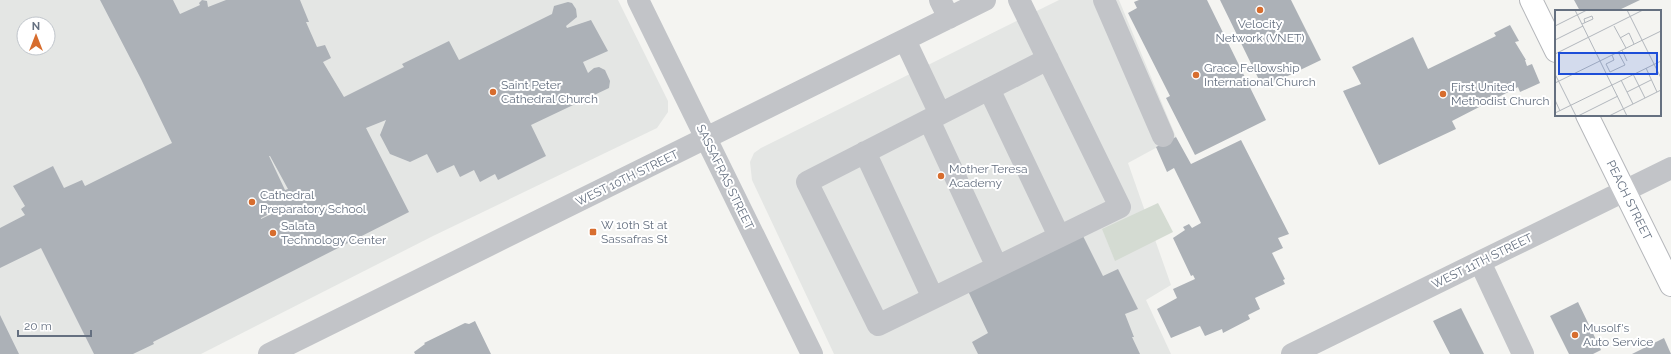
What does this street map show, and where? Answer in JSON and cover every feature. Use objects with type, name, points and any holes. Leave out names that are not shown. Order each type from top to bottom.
[{"type":"main road","points":[[1531,0],[1555,49]]},
{"type":"main road","name":"PEACH STREET","points":[[1588,116],[1671,285]]},
{"type":"street","name":"SASSAFRAS STREET","points":[[638,0],[812,354]]},
{"type":"street","name":"WEST 10TH STREET","points":[[269,354],[905,40],[944,9],[985,0]]},
{"type":"street","points":[[1019,0],[1048,59],[1120,207],[878,325],[807,182],[1048,59]]},
{"type":"street","points":[[1104,0],[1163,136]]},
{"type":"street","points":[[905,40],[997,267]]},
{"type":"street","points":[[989,89],[1060,236]]},
{"type":"street","points":[[865,152],[933,298]]},
{"type":"street","name":"WEST 11TH STREET","points":[[1292,354],[1625,192],[1671,168]]},
{"type":"street","points":[[1480,262],[1523,354]]},
{"type":"shaded area","name":"Cathedral Preparatory School","points":[[0,0],[618,0],[668,101],[668,112],[657,128],[433,236],[201,354],[0,354]]},
{"type":"shaded area","name":"Mother Teresa Academy","points":[[1059,0],[1119,0],[1176,137],[1128,163],[1171,285],[1146,300],[1171,354],[834,354],[752,180],[750,162],[754,153],[761,148]]},
{"type":"shaded area","points":[[1158,203],[1173,232],[1115,261],[1102,229]]},
{"type":"building","points":[[100,0],[173,0],[180,14],[200,5],[199,3],[202,0],[207,1],[208,7],[226,0],[300,0],[309,22],[306,22],[317,47],[325,45],[331,58],[323,62],[344,97],[404,67],[402,64],[449,41],[459,60],[552,14],[554,6],[568,2],[572,3],[576,9],[577,17],[566,26],[567,28],[591,20],[608,51],[583,62],[588,73],[594,68],[599,67],[605,70],[610,81],[609,88],[531,125],[546,156],[498,180],[495,174],[480,182],[474,170],[460,177],[454,165],[437,173],[427,154],[410,162],[390,154],[380,135],[386,120],[366,128],[409,212],[153,342],[154,344],[133,354],[94,354],[41,248],[0,268],[0,228],[25,215],[21,209],[25,206],[13,186],[53,166],[64,188],[82,180],[85,186],[172,143]],"holes":[[[270,156],[288,189],[285,190]],[[279,209],[280,210],[261,219],[261,218]]]},
{"type":"building","points":[[1139,0],[1207,0],[1266,120],[1195,155],[1166,98],[1170,96],[1128,13],[1137,8],[1134,2]]},
{"type":"building","points":[[1220,0],[1291,0],[1321,60],[1263,88]]},
{"type":"building","points":[[1574,0],[1640,0],[1619,10],[1579,10]]},
{"type":"building","points":[[1510,25],[1519,41],[1515,42],[1526,60],[1527,66],[1532,64],[1540,83],[1520,92],[1518,87],[1452,121],[1456,129],[1379,165],[1343,91],[1361,84],[1352,67],[1413,37],[1428,69],[1496,36],[1494,33]]},
{"type":"building","points":[[1176,137],[1191,164],[1241,140],[1289,234],[1278,238],[1283,248],[1272,253],[1285,279],[1283,280],[1285,284],[1255,298],[1260,309],[1248,315],[1250,319],[1223,333],[1222,329],[1205,336],[1200,326],[1171,338],[1157,309],[1177,298],[1173,289],[1195,279],[1193,275],[1191,276],[1173,238],[1185,230],[1183,227],[1189,224],[1192,228],[1201,223],[1174,168],[1167,172],[1156,147]]},
{"type":"building","points":[[1082,234],[1103,276],[1118,269],[1138,309],[1125,314],[1134,337],[1132,337],[1140,354],[978,354],[972,342],[988,333],[968,291]]},
{"type":"building","points":[[1578,302],[1601,350],[1593,354],[1569,354],[1550,316]]},
{"type":"building","points":[[1461,308],[1484,354],[1450,354],[1433,321]]},
{"type":"building","points":[[0,315],[19,354],[0,354]]},
{"type":"building","points":[[475,321],[491,354],[415,354],[414,352],[425,344],[424,343],[465,323],[469,324]]},
{"type":"building","points":[[1664,338],[1671,354],[1632,354]]},
{"type":"place","name":"Velocity Network (VNET)","points":[[1260,10]]},
{"type":"place","name":"Grace Fellowship International Church","points":[[1196,75]]},
{"type":"place","name":"Saint Peter Cathedral Church","points":[[493,92]]},
{"type":"place","name":"First United Methodist Church","points":[[1443,94]]},
{"type":"place","name":"Mother Teresa Academy","points":[[941,176]]},
{"type":"place","name":"Cathedral Preparatory School","points":[[252,202]]},
{"type":"place","name":"W 10th St at Sassafras St","points":[[593,232]]},
{"type":"place","name":"Salata Technology Center","points":[[273,233]]},
{"type":"place","name":"Musolf's Auto Service","points":[[1575,335]]}]
